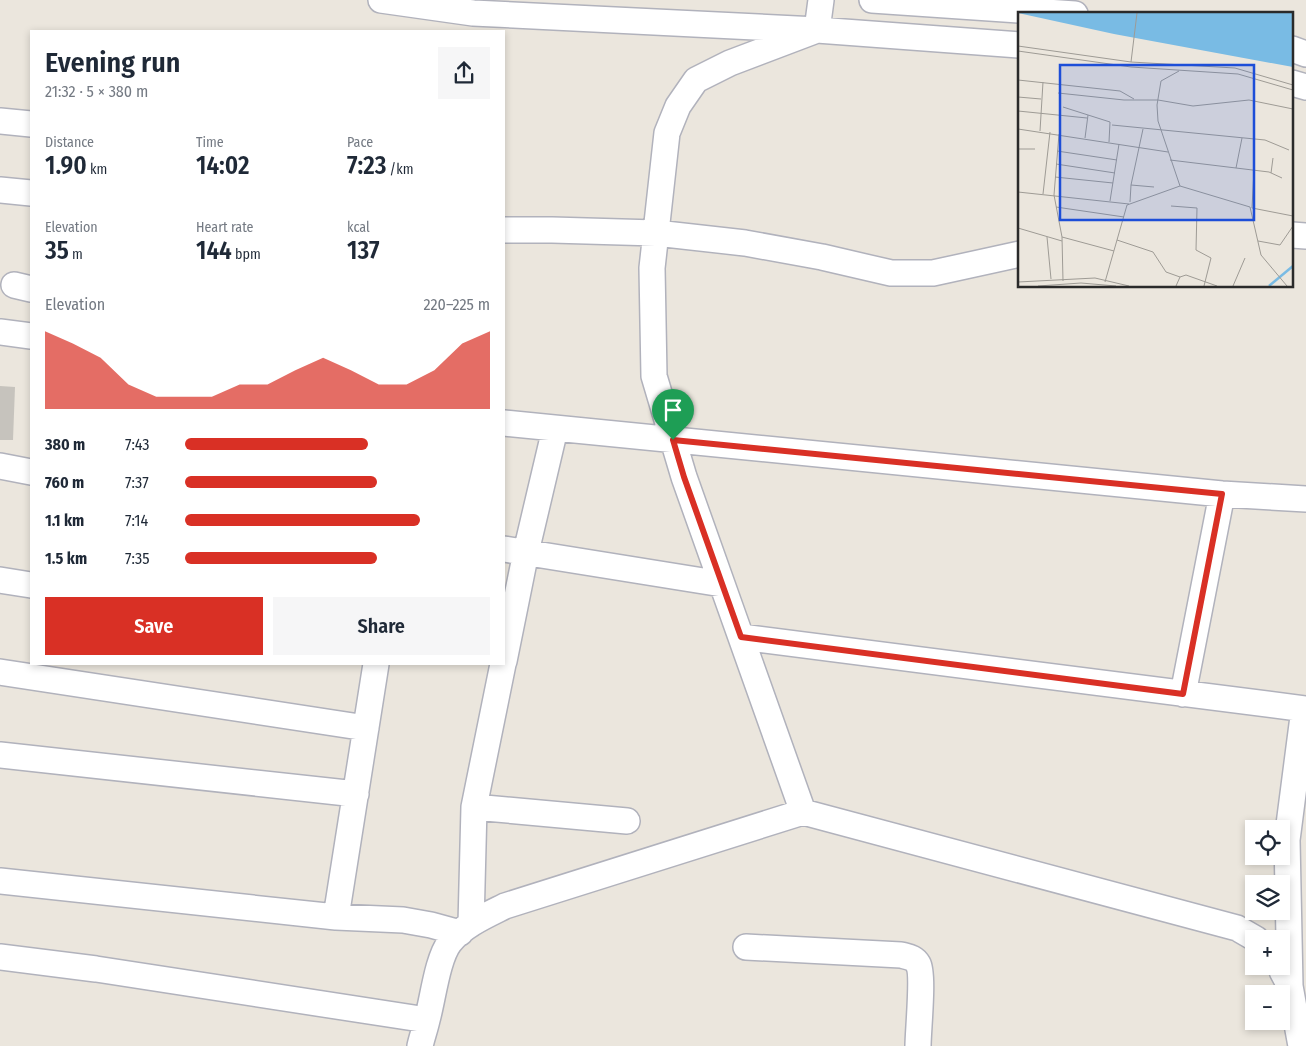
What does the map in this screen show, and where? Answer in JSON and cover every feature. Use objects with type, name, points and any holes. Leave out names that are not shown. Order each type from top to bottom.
[{"type":"street","points":[[381,0],[1018,46]]},
{"type":"street","points":[[817,30],[821,0]]},
{"type":"street","points":[[872,0],[1046,12]]},
{"type":"street","points":[[803,812],[684,477],[654,376],[652,268],[668,133],[678,106],[696,80],[730,62],[817,30]]},
{"type":"street","points":[[0,121],[30,124]]},
{"type":"street","points":[[0,190],[30,193]]},
{"type":"street","points":[[505,230],[656,233],[813,255],[891,273],[933,273],[1018,254]]},
{"type":"street","points":[[0,332],[30,336]]},
{"type":"street","points":[[505,423],[1222,494],[1306,499]]},
{"type":"street","points":[[505,644],[515,551],[554,429]]},
{"type":"street","points":[[0,466],[30,472]]},
{"type":"street","points":[[1183,694],[1222,494]]},
{"type":"street","points":[[515,551],[722,584]]},
{"type":"street","points":[[0,580],[30,585]]},
{"type":"street","points":[[741,637],[1305,709],[1287,840],[1291,969],[1301,1046]]},
{"type":"street","points":[[336,917],[376,665]]},
{"type":"street","points":[[466,928],[474,808],[502,665]]},
{"type":"street","points":[[0,672],[366,728]]},
{"type":"street","points":[[0,755],[356,794]]},
{"type":"street","points":[[474,808],[627,821]]},
{"type":"street","points":[[420,1046],[439,967],[449,944],[466,928],[505,906],[803,812],[1237,928],[1245,933]]},
{"type":"street","points":[[0,881],[336,917],[403,920],[466,928]]},
{"type":"street","points":[[746,947],[901,955],[912,958],[918,965],[921,977],[918,1046]]},
{"type":"street","points":[[0,957],[96,969],[427,1020]]},
{"type":"building","points":[[0,386],[15,387],[13,440],[0,440]]},
{"type":"route","points":[[673,440],[1222,494],[1183,694],[741,637],[684,477],[673,440]]}]
